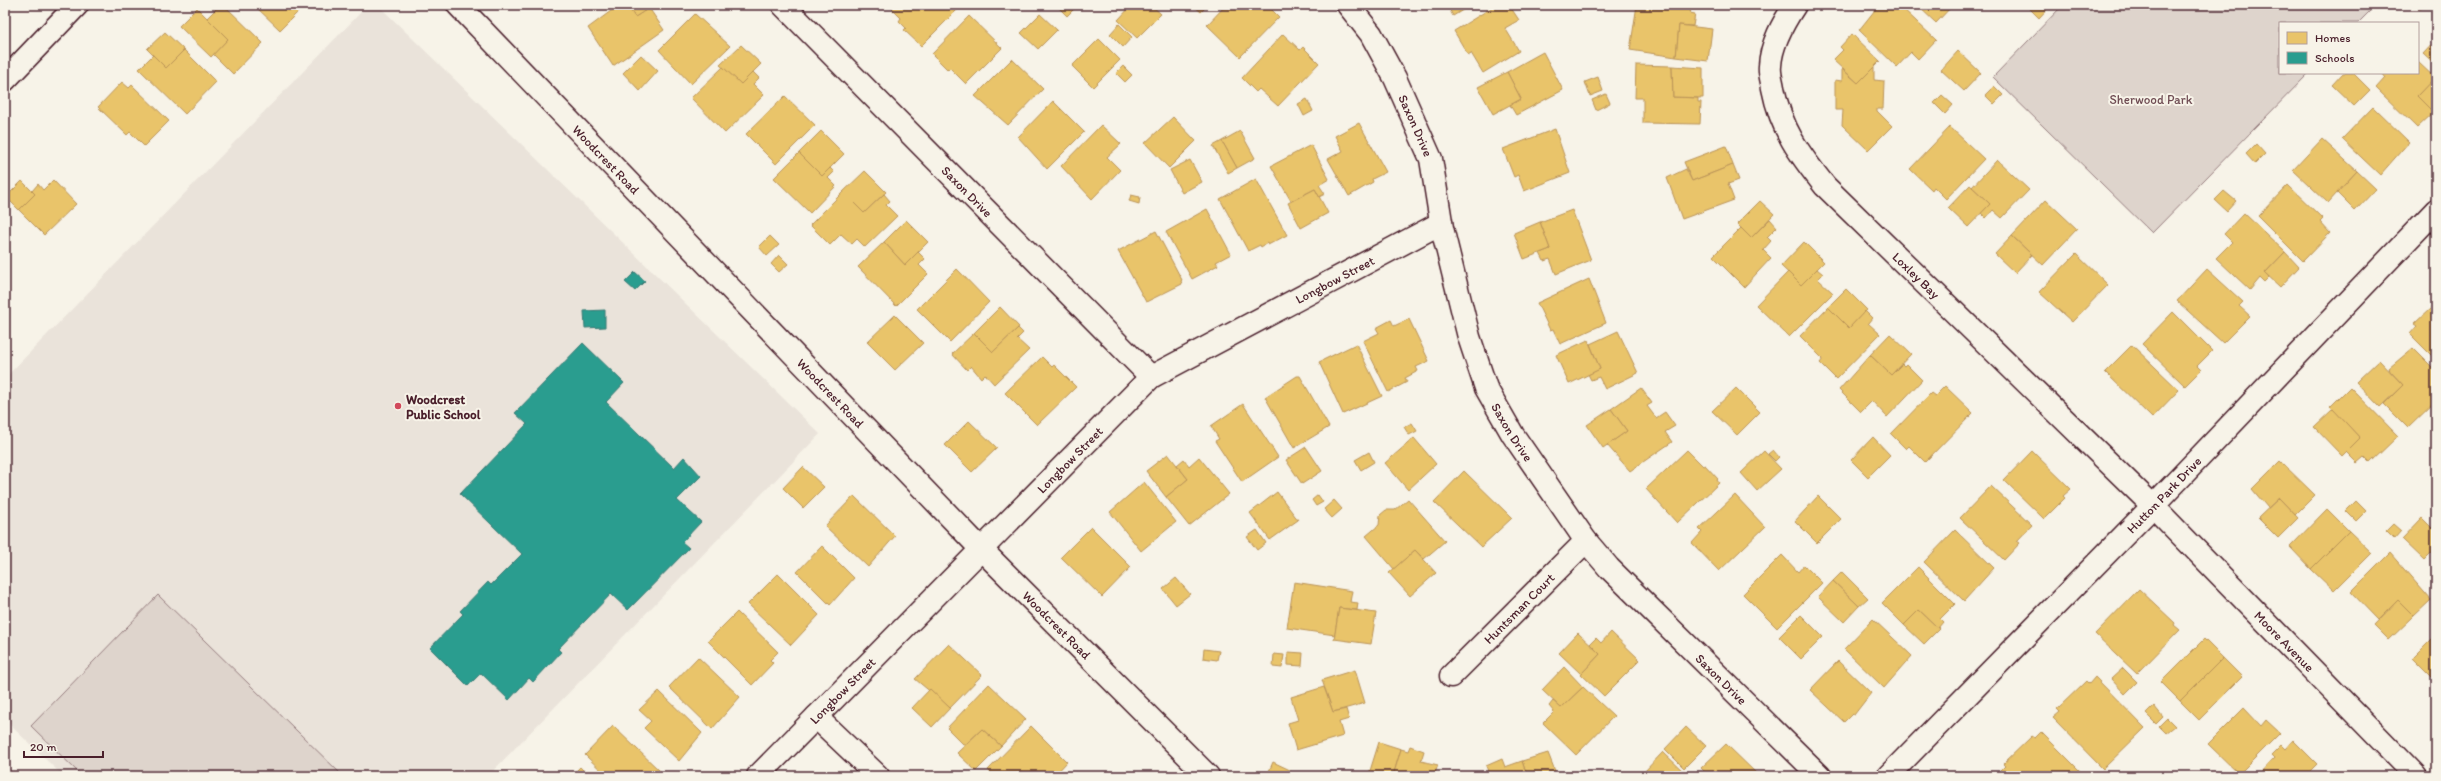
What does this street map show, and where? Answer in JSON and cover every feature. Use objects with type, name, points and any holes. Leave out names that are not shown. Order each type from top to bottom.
[{"type":"street","points":[[5,80],[77,5]]},
{"type":"street","name":"Woodcrest Road","points":[[458,5],[981,549],[1208,776]]},
{"type":"street","name":"Saxon Drive","points":[[783,5],[1151,377]]},
{"type":"street","name":"Saxon Drive","points":[[1348,5],[1371,34],[1388,66],[1431,160],[1441,223],[1469,337],[1486,388],[1513,435],[1586,541],[1609,568],[1820,776]]},
{"type":"street","name":"Loxley Bay","points":[[1795,5],[1783,23],[1774,45],[1770,67],[1781,119],[1799,154],[1825,186],[2152,506]]},
{"type":"street","name":"Hutton Park Drive","points":[[1888,776],[2152,506],[2436,210]]},
{"type":"street","name":"Longbow Street","points":[[758,776],[1151,377],[1441,223]]},
{"type":"street","name":"Moore Avenue","points":[[2152,506],[2416,776]]},
{"type":"street","name":"Huntsman Court","points":[[1452,676],[1586,541]]},
{"type":"street","points":[[816,717],[878,776]]},
{"type":"shaded area","name":"Woodcrest Public School","points":[[368,5],[378,5],[820,434],[488,776],[63,776],[5,720],[5,378]]},
{"type":"green space","name":"Sherwood Park","points":[[2063,5],[2376,5],[2359,22],[2279,22],[2279,74],[2308,74],[2152,233],[1993,77]]},
{"type":"green space","points":[[158,595],[343,776],[82,776],[31,726]]},
{"type":"building: Homes","points":[[220,5],[224,5],[263,43],[233,74],[213,54],[228,39],[207,18]]},
{"type":"building: Homes","points":[[254,5],[305,5],[280,30]]},
{"type":"building: Homes","points":[[619,5],[627,5],[635,17],[649,8],[664,30],[613,66],[588,28]]},
{"type":"building: Homes","points":[[627,5],[654,5],[635,17]]},
{"type":"building: Homes","points":[[897,5],[962,5],[921,46],[904,30],[906,28],[899,21],[901,18],[892,9]]},
{"type":"building: Homes","points":[[1062,5],[1070,5],[1074,9],[1067,16],[1059,8]]},
{"type":"building: Homes","points":[[1132,5],[1151,5],[1161,14],[1137,38],[1118,20]]},
{"type":"building: Homes","points":[[1193,5],[1208,5],[1201,12]]},
{"type":"building: Homes","points":[[1226,5],[1267,5],[1279,17],[1240,57],[1207,25]]},
{"type":"building: Homes","points":[[1447,5],[1471,5],[1453,16]]},
{"type":"building: Homes","points":[[1496,5],[1509,5],[1519,20],[1505,28],[1519,51],[1483,73],[1471,53],[1468,55],[1454,31]]},
{"type":"building: Homes","points":[[1637,5],[1692,5],[1690,13],[1695,14],[1693,26],[1679,25],[1676,57],[1630,50]]},
{"type":"building: Homes","points":[[1879,5],[1899,5],[1936,40],[1918,59],[1911,52],[1897,67],[1859,30]]},
{"type":"building: Homes","points":[[1917,5],[1953,5],[1936,23]]},
{"type":"building: Homes","points":[[2026,5],[2051,5],[2039,18]]},
{"type":"building: Homes","points":[[2416,5],[2425,5],[2420,9]]},
{"type":"building: Homes","points":[[197,8],[228,39],[211,57],[179,26]]},
{"type":"building: Homes","points":[[695,14],[730,46],[691,84],[659,50]]},
{"type":"building: Homes","points":[[1040,14],[1057,30],[1038,49],[1021,33]]},
{"type":"building: Homes","points":[[969,16],[1002,48],[966,84],[950,68],[948,70],[932,54]]},
{"type":"building: Homes","points":[[1119,24],[1132,37],[1123,47],[1110,34]]},
{"type":"building: Homes","points":[[1679,25],[1712,29],[1708,61],[1676,57]]},
{"type":"building: Homes","points":[[165,32],[184,50],[166,68],[147,49]]},
{"type":"building: Homes","points":[[1283,34],[1300,50],[1303,47],[1319,63],[1278,106],[1259,89],[1256,92],[1242,78]]},
{"type":"building: Homes","points":[[1852,34],[1880,61],[1858,83],[1833,60],[1843,50],[1840,47]]},
{"type":"building: Homes","points":[[1099,39],[1120,60],[1093,87],[1072,66]]},
{"type":"building: Homes","points":[[2436,40],[2436,66],[2423,54]]},
{"type":"building: Homes","points":[[741,45],[761,64],[741,84],[720,65]]},
{"type":"building: Homes","points":[[184,50],[216,82],[185,114],[139,69],[153,55],[166,68]]},
{"type":"building: Homes","points":[[1958,51],[1981,73],[1964,91],[1941,70]]},
{"type":"building: Homes","points":[[1543,52],[1563,90],[1516,115],[1510,105],[1521,99],[1507,72]]},
{"type":"building: Homes","points":[[641,55],[658,71],[640,91],[623,73]]},
{"type":"building: Homes","points":[[1012,59],[1043,89],[1008,125],[975,96]]},
{"type":"building: Homes","points":[[2419,63],[2435,78],[2417,96],[2434,112],[2417,128],[2376,88],[2385,78],[2382,74],[2419,74]]},
{"type":"building: Homes","points":[[1636,65],[1672,66],[1673,97],[1698,98],[1698,102],[1701,102],[1700,124],[1643,123],[1643,98],[1635,98]]},
{"type":"building: Homes","points":[[1123,66],[1132,75],[1125,82],[1116,73]]},
{"type":"building: Homes","points":[[1672,66],[1703,68],[1703,98],[1673,97]]},
{"type":"building: Homes","points":[[723,67],[741,84],[753,72],[759,78],[753,84],[764,95],[725,133],[691,98]]},
{"type":"building: Homes","points":[[1874,67],[1874,80],[1884,81],[1883,109],[1877,109],[1877,111],[1892,126],[1868,150],[1842,125],[1843,110],[1835,110],[1835,80],[1842,81],[1842,69],[1858,83]]},
{"type":"building: Homes","points":[[1507,72],[1521,99],[1493,114],[1478,87]]},
{"type":"building: Homes","points":[[2342,74],[2354,74],[2370,90],[2354,106],[2332,85]]},
{"type":"building: Homes","points":[[1598,77],[1603,91],[1590,96],[1585,82]]},
{"type":"building: Homes","points":[[2435,77],[2436,78],[2436,115],[2417,96]]},
{"type":"building: Homes","points":[[122,82],[129,88],[132,85],[169,121],[144,146],[130,132],[127,135],[98,107]]},
{"type":"building: Homes","points":[[1994,86],[2003,95],[1994,104],[1985,95]]},
{"type":"building: Homes","points":[[1606,94],[1610,103],[1596,110],[1592,100]]},
{"type":"building: Homes","points":[[1942,95],[1953,105],[1945,114],[1934,103]]},
{"type":"building: Homes","points":[[785,96],[815,125],[776,164],[746,134]]},
{"type":"building: Homes","points":[[1307,99],[1313,111],[1304,116],[1298,104]]},
{"type":"building: Homes","points":[[1053,101],[1084,132],[1047,169],[1018,137]]},
{"type":"building: Homes","points":[[2373,107],[2409,142],[2380,175],[2342,139]]},
{"type":"building: Homes","points":[[1173,117],[1196,141],[1169,168],[1145,143]]},
{"type":"building: Homes","points":[[1359,123],[1386,172],[1372,179],[1373,182],[1349,196],[1328,159],[1343,151],[1335,136]]},
{"type":"building: Homes","points":[[1101,125],[1121,144],[1107,157],[1120,170],[1092,199],[1061,166]]},
{"type":"building: Homes","points":[[1950,127],[1984,159],[1946,199],[1934,187],[1932,190],[1910,169]]},
{"type":"building: Homes","points":[[1555,129],[1570,173],[1524,191],[1518,175],[1514,177],[1503,149]]},
{"type":"building: Homes","points":[[821,131],[844,154],[822,176],[799,153]]},
{"type":"building: Homes","points":[[1240,131],[1255,158],[1237,168],[1222,141]]},
{"type":"building: Homes","points":[[2322,139],[2357,171],[2328,203],[2293,170]]},
{"type":"building: Homes","points":[[1222,141],[1237,168],[1228,173],[1213,146]]},
{"type":"building: Homes","points":[[2256,144],[2265,154],[2255,164],[2246,154]]},
{"type":"building: Homes","points":[[1311,145],[1329,179],[1319,185],[1325,194],[1319,197],[1315,189],[1291,201],[1271,166]]},
{"type":"building: Homes","points":[[1726,146],[1733,165],[1692,181],[1684,162]]},
{"type":"building: Homes","points":[[799,153],[822,176],[830,168],[834,172],[828,178],[836,186],[810,213],[774,178]]},
{"type":"building: Homes","points":[[1190,160],[1202,182],[1182,193],[1170,170]]},
{"type":"building: Homes","points":[[1997,160],[2029,190],[2002,218],[1993,210],[1986,218],[1981,213],[1990,204],[1972,187]]},
{"type":"building: Homes","points":[[1733,165],[1739,180],[1728,184],[1734,200],[1682,219],[1667,178],[1686,169],[1692,181]]},
{"type":"building: Homes","points":[[865,171],[886,192],[864,213],[843,192]]},
{"type":"building: Homes","points":[[2357,171],[2376,189],[2355,211],[2337,193]]},
{"type":"building: Homes","points":[[1256,179],[1287,235],[1268,245],[1267,243],[1261,247],[1260,245],[1248,251],[1220,199]]},
{"type":"building: Homes","points":[[53,180],[76,204],[44,235],[19,210],[35,194],[32,191],[38,184],[43,190]]},
{"type":"building: Homes","points":[[22,181],[35,194],[19,210],[6,197]]},
{"type":"building: Homes","points":[[1970,185],[1990,204],[1968,227],[1948,208]]},
{"type":"building: Homes","points":[[2288,185],[2323,219],[2320,222],[2330,233],[2303,261],[2258,216]]},
{"type":"building: Homes","points":[[1315,189],[1328,213],[1301,228],[1288,203]]},
{"type":"building: Homes","points":[[2224,191],[2236,201],[2227,211],[2215,200]]},
{"type":"building: Homes","points":[[843,192],[864,213],[884,194],[890,201],[886,205],[897,216],[865,247],[857,239],[852,244],[841,234],[830,245],[810,225]]},
{"type":"building: Homes","points":[[1131,195],[1140,197],[1139,204],[1129,201]]},
{"type":"building: Homes","points":[[2046,200],[2077,229],[2043,265],[2012,236]]},
{"type":"building: Homes","points":[[1760,201],[1774,214],[1751,238],[1737,224]]},
{"type":"building: Homes","points":[[1207,209],[1231,254],[1216,262],[1218,265],[1192,279],[1166,232]]},
{"type":"building: Homes","points":[[1572,210],[1591,260],[1556,274],[1550,259],[1544,261],[1540,253],[1550,249],[1540,222]]},
{"type":"building: Homes","points":[[2244,213],[2285,252],[2265,273],[2269,277],[2264,282],[2260,278],[2250,290],[2216,258],[2232,242],[2224,234]]},
{"type":"building: Homes","points":[[1770,219],[1777,227],[1767,237],[1771,241],[1763,250],[1771,258],[1744,287],[1713,256],[1741,228],[1751,238]]},
{"type":"building: Homes","points":[[906,220],[928,242],[905,265],[884,242]]},
{"type":"building: Homes","points":[[1540,222],[1550,249],[1524,259],[1514,233]]},
{"type":"building: Homes","points":[[1156,231],[1182,280],[1182,284],[1146,302],[1118,251]]},
{"type":"building: Homes","points":[[770,236],[779,245],[767,256],[759,247]]},
{"type":"building: Homes","points":[[2012,236],[2032,255],[2015,273],[1995,254]]},
{"type":"building: Homes","points":[[884,242],[905,265],[918,252],[925,259],[919,265],[928,274],[896,306],[858,267]]},
{"type":"building: Homes","points":[[1804,242],[1824,262],[1801,285],[1781,266]]},
{"type":"building: Homes","points":[[2285,252],[2299,267],[2280,287],[2265,273]]},
{"type":"building: Homes","points":[[2076,254],[2108,285],[2072,322],[2039,292]]},
{"type":"building: Homes","points":[[779,255],[788,264],[779,272],[771,264]]},
{"type":"building: Homes","points":[[957,269],[989,302],[950,342],[917,309]]},
{"type":"building: Homes","points":[[1817,269],[1823,274],[1818,279],[1833,293],[1789,337],[1756,305],[1788,272],[1801,285]]},
{"type":"building: Homes","points":[[2207,269],[2243,302],[2239,306],[2250,316],[2223,343],[2177,301]]},
{"type":"building: Homes","points":[[1589,279],[1606,323],[1560,344],[1553,329],[1550,330],[1537,303]]},
{"type":"building: Homes","points":[[1846,289],[1867,310],[1849,328],[1828,307]]},
{"type":"building: Homes","points":[[1000,307],[1019,327],[993,352],[974,333]]},
{"type":"building: Homes","points":[[1828,307],[1849,328],[1865,311],[1872,318],[1868,323],[1880,334],[1836,379],[1820,363],[1823,359],[1800,336]]},
{"type":"building: Homes","points":[[2431,308],[2436,314],[2436,360],[2410,334],[2417,326],[2414,324]]},
{"type":"building: Homes","points":[[2173,312],[2212,351],[2197,366],[2201,370],[2185,386],[2142,344]]},
{"type":"building: Homes","points":[[895,315],[923,343],[895,370],[867,342]]},
{"type":"building: Homes","points":[[1409,319],[1429,361],[1416,367],[1418,371],[1405,378],[1407,382],[1388,392],[1363,341],[1379,333],[1376,328],[1391,320],[1394,326]]},
{"type":"building: Homes","points":[[1018,328],[1023,333],[1017,339],[1029,350],[994,384],[985,374],[981,378],[971,366],[967,370],[952,354],[974,333],[993,352]]},
{"type":"building: Homes","points":[[1618,331],[1638,373],[1605,389],[1599,377],[1591,380],[1588,374],[1600,369],[1590,344]]},
{"type":"building: Homes","points":[[1890,334],[1911,354],[1891,375],[1870,355]]},
{"type":"building: Homes","points":[[1588,340],[1600,369],[1569,384],[1556,355]]},
{"type":"building: Homes","points":[[1356,344],[1382,396],[1343,414],[1319,362]]},
{"type":"building: Homes","points":[[2132,345],[2179,390],[2152,418],[2105,372]]},
{"type":"building: Homes","points":[[2413,348],[2436,371],[2436,401],[2408,428],[2384,404],[2403,385],[2389,368]]},
{"type":"building: Homes","points":[[1870,355],[1891,375],[1902,364],[1904,366],[1906,364],[1922,380],[1887,417],[1872,401],[1861,412],[1839,390]]},
{"type":"building: Homes","points":[[1042,357],[1052,367],[1054,365],[1076,387],[1037,425],[1005,393]]},
{"type":"building: Homes","points":[[2379,360],[2403,385],[2380,407],[2356,382]]},
{"type":"building: Homes","points":[[1297,376],[1300,376],[1329,427],[1294,448],[1265,397]]},
{"type":"building: Homes","points":[[1945,386],[1973,413],[1925,462],[1909,446],[1906,449],[1891,434],[1931,393],[1935,396]]},
{"type":"building: Homes","points":[[2350,387],[2398,436],[2370,463],[2364,457],[2357,463],[2346,452],[2360,438],[2330,407]]},
{"type":"building: Homes","points":[[1641,388],[1652,403],[1647,406],[1656,418],[1665,412],[1675,426],[1665,432],[1672,442],[1630,471],[1607,445],[1627,431],[1611,409]]},
{"type":"building: Homes","points":[[1736,388],[1760,412],[1737,435],[1712,411]]},
{"type":"building: Homes","points":[[1243,404],[1278,457],[1242,482],[1215,441],[1219,439],[1211,426]]},
{"type":"building: Homes","points":[[1611,409],[1627,431],[1603,448],[1587,425]]},
{"type":"building: Homes","points":[[2333,409],[2360,438],[2342,456],[2314,427]]},
{"type":"building: Homes","points":[[969,421],[997,448],[972,472],[945,445]]},
{"type":"building: Homes","points":[[1412,423],[1417,431],[1409,435],[1404,427]]},
{"type":"building: Homes","points":[[1873,437],[1890,455],[1868,477],[1851,460]]},
{"type":"building: Homes","points":[[1414,438],[1436,464],[1408,490],[1385,463]]},
{"type":"building: Homes","points":[[1306,447],[1322,471],[1302,484],[1286,460]]},
{"type":"building: Homes","points":[[1687,450],[1703,466],[1705,465],[1718,479],[1717,480],[1719,483],[1677,523],[1646,489]]},
{"type":"building: Homes","points":[[1773,450],[1779,457],[1775,461],[1768,454]]},
{"type":"building: Homes","points":[[1764,451],[1781,469],[1757,491],[1741,473]]},
{"type":"building: Homes","points":[[2032,451],[2071,489],[2063,496],[2065,498],[2044,519],[2004,480]]},
{"type":"building: Homes","points":[[1369,452],[1374,462],[1361,470],[1355,460]]},
{"type":"building: Homes","points":[[1168,454],[1188,479],[1166,497],[1146,471]]},
{"type":"building: Homes","points":[[1199,457],[1229,494],[1189,526],[1166,497],[1188,479],[1177,465],[1184,459],[1189,466]]},
{"type":"building: Homes","points":[[2280,461],[2315,495],[2295,515],[2279,498],[2268,508],[2252,489]]},
{"type":"building: Homes","points":[[803,467],[824,487],[803,508],[783,488]]},
{"type":"building: Homes","points":[[1464,471],[1512,518],[1481,547],[1434,502]]},
{"type":"building: Homes","points":[[1144,482],[1176,522],[1141,551],[1110,512]]},
{"type":"building: Homes","points":[[1991,486],[2032,525],[2017,541],[2020,543],[2004,560],[1960,518]]},
{"type":"building: Homes","points":[[1277,492],[1298,520],[1270,540],[1250,513]]},
{"type":"building: Homes","points":[[1318,495],[1323,502],[1316,506],[1312,500]]},
{"type":"building: Homes","points":[[1735,495],[1765,527],[1719,571],[1692,543],[1702,532],[1699,529]]},
{"type":"building: Homes","points":[[854,496],[895,536],[868,567],[825,526]]},
{"type":"building: Homes","points":[[1818,496],[1841,519],[1817,543],[1795,521]]},
{"type":"building: Homes","points":[[2279,498],[2298,518],[2278,538],[2258,518]]},
{"type":"building: Homes","points":[[1408,499],[1445,541],[1424,559],[1415,550],[1394,569],[1366,536],[1379,525],[1380,515],[1386,510],[1395,510]]},
{"type":"building: Homes","points":[[1334,500],[1342,509],[1332,518],[1324,509]]},
{"type":"building: Homes","points":[[2356,501],[2366,511],[2356,521],[2346,511]]},
{"type":"building: Homes","points":[[2327,509],[2349,531],[2311,569],[2290,547]]},
{"type":"building: Homes","points":[[2422,518],[2436,532],[2436,548],[2424,560],[2402,539]]},
{"type":"building: Homes","points":[[2393,524],[2401,531],[2394,539],[2386,531]]},
{"type":"building: Homes","points":[[1091,527],[1131,567],[1102,597],[1061,557]]},
{"type":"building: Homes","points":[[1257,530],[1266,543],[1257,550],[1247,537]]},
{"type":"building: Homes","points":[[1955,530],[1994,568],[1964,601],[1924,562]]},
{"type":"building: Homes","points":[[2349,531],[2372,553],[2334,591],[2311,569]]},
{"type":"building: Homes","points":[[822,546],[854,578],[830,605],[797,572]]},
{"type":"building: Homes","points":[[1415,550],[1436,573],[1410,596],[1389,573]]},
{"type":"building: Homes","points":[[2390,553],[2431,600],[2414,616],[2398,600],[2378,620],[2351,592]]},
{"type":"building: Homes","points":[[1782,555],[1798,572],[1804,565],[1822,583],[1777,628],[1743,594]]},
{"type":"building: Homes","points":[[1918,567],[1955,604],[1940,619],[1943,622],[1938,628],[1919,610],[1904,625],[1882,603]]},
{"type":"building: Homes","points":[[1842,572],[1868,598],[1859,606],[1833,581]]},
{"type":"building: Homes","points":[[778,574],[819,615],[791,645],[748,604]]},
{"type":"building: Homes","points":[[1176,578],[1190,594],[1176,605],[1163,589]]},
{"type":"building: Homes","points":[[1833,581],[1859,606],[1844,622],[1818,597]]},
{"type":"building: Homes","points":[[1294,582],[1352,591],[1350,602],[1358,603],[1357,610],[1339,608],[1335,635],[1287,628]]},
{"type":"building: Homes","points":[[2139,589],[2175,623],[2174,625],[2180,630],[2137,674],[2095,634]]},
{"type":"building: Homes","points":[[2398,600],[2414,616],[2389,640],[2374,625]]},
{"type":"building: Homes","points":[[1339,608],[1376,613],[1371,644],[1334,639]]},
{"type":"building: Homes","points":[[1919,610],[1939,629],[1924,644],[1904,625]]},
{"type":"building: Homes","points":[[737,612],[778,652],[770,660],[773,663],[752,685],[708,641]]},
{"type":"building: Homes","points":[[1801,615],[1823,637],[1801,659],[1779,637]]},
{"type":"building: Homes","points":[[1873,619],[1912,656],[1884,688],[1844,649]]},
{"type":"building: Homes","points":[[1611,632],[1640,660],[1604,696],[1581,674],[1600,654],[1590,644],[1596,638],[1601,643]]},
{"type":"building: Homes","points":[[1578,633],[1600,654],[1581,674],[1559,653]]},
{"type":"building: Homes","points":[[2436,635],[2436,679],[2435,680],[2413,658]]},
{"type":"building: Homes","points":[[2204,639],[2223,658],[2180,701],[2161,682]]},
{"type":"building: Homes","points":[[949,644],[982,675],[950,708],[915,679]]},
{"type":"building: Homes","points":[[1204,649],[1219,651],[1217,660],[1203,658]]},
{"type":"building: Homes","points":[[1288,652],[1303,653],[1302,666],[1288,665]]},
{"type":"building: Homes","points":[[1274,654],[1284,655],[1282,668],[1273,667]]},
{"type":"building: Homes","points":[[698,657],[740,697],[712,729],[669,687]]},
{"type":"building: Homes","points":[[2223,658],[2242,677],[2199,720],[2180,701]]},
{"type":"building: Homes","points":[[1838,661],[1871,693],[1854,715],[1852,714],[1844,722],[1810,690]]},
{"type":"building: Homes","points":[[1564,667],[1583,687],[1561,708],[1542,690]]},
{"type":"building: Homes","points":[[2123,668],[2137,682],[2125,694],[2111,679]]},
{"type":"building: Homes","points":[[1355,670],[1365,703],[1333,712],[1322,680]]},
{"type":"building: Homes","points":[[2095,677],[2145,728],[2103,769],[2053,718],[2060,712],[2057,709],[2086,681],[2089,684]]},
{"type":"building: Homes","points":[[989,684],[1026,719],[1001,746],[982,729],[966,744],[963,744],[947,728]]},
{"type":"building: Homes","points":[[1324,687],[1333,712],[1346,709],[1349,719],[1339,722],[1343,736],[1296,750],[1288,723],[1298,720],[1291,697]]},
{"type":"building: Homes","points":[[1583,687],[1614,716],[1576,755],[1543,723],[1554,712],[1549,706],[1553,701],[1561,708]]},
{"type":"building: Homes","points":[[930,689],[950,708],[932,727],[912,708]]},
{"type":"building: Homes","points":[[659,691],[702,733],[679,761],[644,728],[651,721],[639,710]]},
{"type":"building: Homes","points":[[2154,706],[2163,717],[2156,724],[2146,714]]},
{"type":"building: Homes","points":[[2244,708],[2261,726],[2266,720],[2280,733],[2239,774],[2208,744]]},
{"type":"building: Homes","points":[[2167,718],[2175,726],[2166,733],[2159,726]]},
{"type":"building: Homes","points":[[613,726],[660,771],[655,776],[607,776],[585,755]]},
{"type":"building: Homes","points":[[1031,726],[1067,762],[1054,776],[1028,776],[1023,771],[1018,776],[994,776],[988,770]]},
{"type":"building: Homes","points":[[1686,727],[1706,746],[1684,768],[1665,749]]},
{"type":"building: Homes","points":[[982,729],[1001,746],[976,771],[957,753]]},
{"type":"building: Homes","points":[[2041,732],[2085,776],[2003,776],[1999,772],[2005,766],[2003,764],[2032,736],[2035,738]]},
{"type":"building: Homes","points":[[2293,740],[2317,764],[2305,776],[2257,776],[2274,758],[2271,755],[2281,745],[2285,749]]},
{"type":"building: Homes","points":[[1379,742],[1401,749],[1393,776],[1369,774]]},
{"type":"building: Homes","points":[[1726,744],[1759,776],[1709,776],[1701,768]]},
{"type":"building: Homes","points":[[1410,746],[1424,751],[1421,761],[1438,765],[1434,776],[1393,776],[1401,749],[1408,751]]},
{"type":"building: Homes","points":[[1663,752],[1686,774],[1685,776],[1648,776],[1644,772]]},
{"type":"building: Homes","points":[[1548,753],[1557,776],[1527,776],[1522,761]]},
{"type":"building: Homes","points":[[1502,759],[1505,767],[1522,761],[1527,776],[1477,776],[1488,771],[1486,766]]},
{"type":"building: Homes","points":[[1273,762],[1290,770],[1287,776],[1267,776]]},
{"type":"building: Homes","points":[[580,767],[589,776],[571,776]]},
{"type":"building: Homes","points":[[1023,771],[1028,776],[1018,776]]},
{"type":"building: Schools","points":[[635,272],[645,281],[635,291],[625,282]]},
{"type":"building: Schools","points":[[605,310],[605,327],[585,328],[584,311]]},
{"type":"building: Schools","points":[[583,343],[624,383],[606,402],[674,468],[684,457],[701,476],[677,500],[701,522],[682,542],[689,548],[628,610],[611,594],[558,649],[561,652],[533,682],[529,678],[509,700],[481,673],[468,686],[430,648],[463,614],[460,611],[488,582],[491,585],[522,554],[460,494],[527,424],[515,413]]},
{"type":"place","name":"Woodcrest Public School","points":[[398,406]]}]
